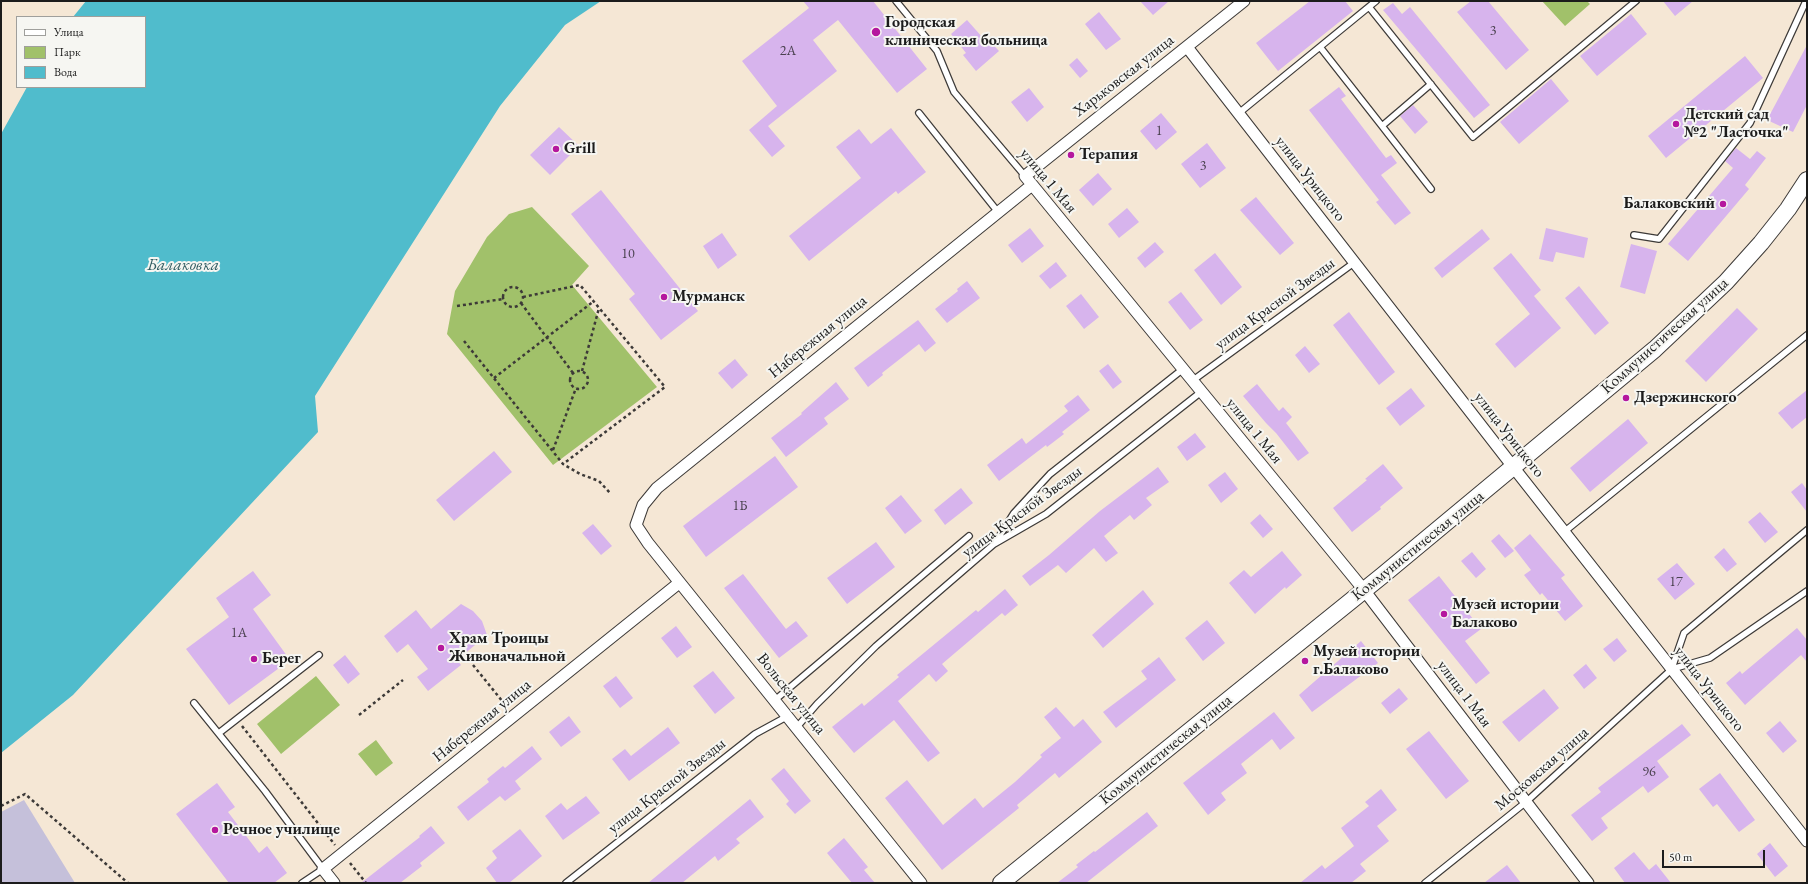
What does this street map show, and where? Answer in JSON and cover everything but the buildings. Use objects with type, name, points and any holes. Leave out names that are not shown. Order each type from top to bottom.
[{"type":"main road","name":"Коммунистическая улица","points":[[1001,883],[1514,468],[1656,349],[1726,282],[1761,243],[1788,209],[1807,180]]},
{"type":"street","name":"Харьковская улица","points":[[1028,180],[1244,1]]},
{"type":"street","name":"улица Урицкого","points":[[1187,47],[1514,468],[1807,841]]},
{"type":"street","name":"Набережная улица","points":[[636,524],[643,505],[657,488],[998,212],[1028,180]]},
{"type":"street","name":"улица 1 Мая","points":[[1028,180],[1364,590],[1588,883]]},
{"type":"street","name":"Вольская улица","points":[[636,524],[648,543],[679,583],[922,883]]},
{"type":"street","name":"Набережная улица","points":[[323,869],[679,583]]},
{"type":"street","points":[[323,869],[334,883]]},
{"type":"lane","name":"улица 1 Мая","points":[[896,1],[937,51],[954,92],[1028,180]]},
{"type":"lane","points":[[1239,113],[1376,1]]},
{"type":"lane","points":[[1369,7],[1473,137],[1636,1]]},
{"type":"lane","points":[[1634,235],[1659,239],[1750,123],[1806,1]]},
{"type":"lane","points":[[1320,47],[1432,189]]},
{"type":"lane","points":[[1382,126],[1431,84]]},
{"type":"lane","points":[[919,113],[998,212]]},
{"type":"lane","name":"улица Красной Звезды","points":[[1192,381],[1354,262]]},
{"type":"lane","points":[[1564,532],[1807,335]]},
{"type":"lane","points":[[994,544],[1014,513],[1050,474],[1183,369]]},
{"type":"lane","name":"улица Красной Звезды","points":[[797,727],[817,704],[876,646],[994,544],[1046,514],[1201,392]]},
{"type":"lane","name":"Московская улица","points":[[1672,669],[1684,633],[1807,530]]},
{"type":"lane","points":[[775,700],[969,536]]},
{"type":"lane","name":"Московская улица","points":[[1425,883],[1526,802],[1672,669],[1710,658],[1807,591]]},
{"type":"lane","points":[[218,734],[319,655]]},
{"type":"lane","points":[[194,703],[258,783],[323,869],[302,883]]},
{"type":"lane","name":"улица Красной Звезды","points":[[566,883],[754,734],[788,716]]},
{"type":"path","points":[[523,297],[580,285],[666,388],[563,464]]},
{"type":"path","points":[[513,287],[521,290],[523,297],[518,306],[510,307],[506,305],[503,299],[505,291],[513,287]]},
{"type":"path","points":[[457,306],[503,299]]},
{"type":"path","points":[[494,378],[594,301]]},
{"type":"path","points":[[521,303],[573,373]]},
{"type":"path","points":[[582,371],[599,308]]},
{"type":"path","points":[[464,341],[563,464],[580,474],[600,481],[610,493]]},
{"type":"path","points":[[573,373],[582,371]]},
{"type":"path","points":[[576,388],[580,388],[586,384],[587,377],[582,371]]},
{"type":"path","points":[[573,373],[570,379],[573,386],[576,388]]},
{"type":"path","points":[[552,450],[576,388]]},
{"type":"path","points":[[473,665],[508,708]]},
{"type":"path","points":[[359,715],[403,680]]},
{"type":"path","points":[[236,720],[366,883]]},
{"type":"path","points":[[1,806],[25,794],[128,883]]},
{"type":"shaded area","points":[[24,800],[75,883],[1,883],[1,812]]},
{"type":"green space","points":[[1542,1],[1587,1],[1590,4],[1565,26]]},
{"type":"green space","points":[[532,207],[589,266],[572,285],[657,387],[553,465],[447,334],[455,291],[487,237],[509,214]]},
{"type":"green space","points":[[316,676],[340,705],[281,754],[257,724]]},
{"type":"green space","points":[[376,740],[393,763],[376,776],[358,754]]},
{"type":"water","name":"Балаковка","points":[[86,1],[601,1],[565,25],[500,106],[315,396],[318,432],[73,695],[1,753],[1,134],[26,88],[146,88],[146,16],[74,16]]},
{"type":"place","name":"Городская клиническая больница","points":[[876,32]]},
{"type":"place","name":"Детский сад №2 \"Ласточка\"","points":[[1676,124]]},
{"type":"place","name":"Grill","points":[[556,149]]},
{"type":"place","name":"Терапия","points":[[1071,155]]},
{"type":"place","name":"Балаковский","points":[[1723,204]]},
{"type":"place","name":"Мурманск","points":[[664,297]]},
{"type":"place","name":"Дзержинского","points":[[1626,398]]},
{"type":"place","name":"Музей истории Балаково","points":[[1444,614]]},
{"type":"place","name":"Храм Троицы Живоначальной","points":[[441,648]]},
{"type":"place","name":"Берег","points":[[254,659]]},
{"type":"place","name":"Музей истории г.Балаково","points":[[1305,661]]},
{"type":"place","name":"Речное училище","points":[[215,830]]}]
